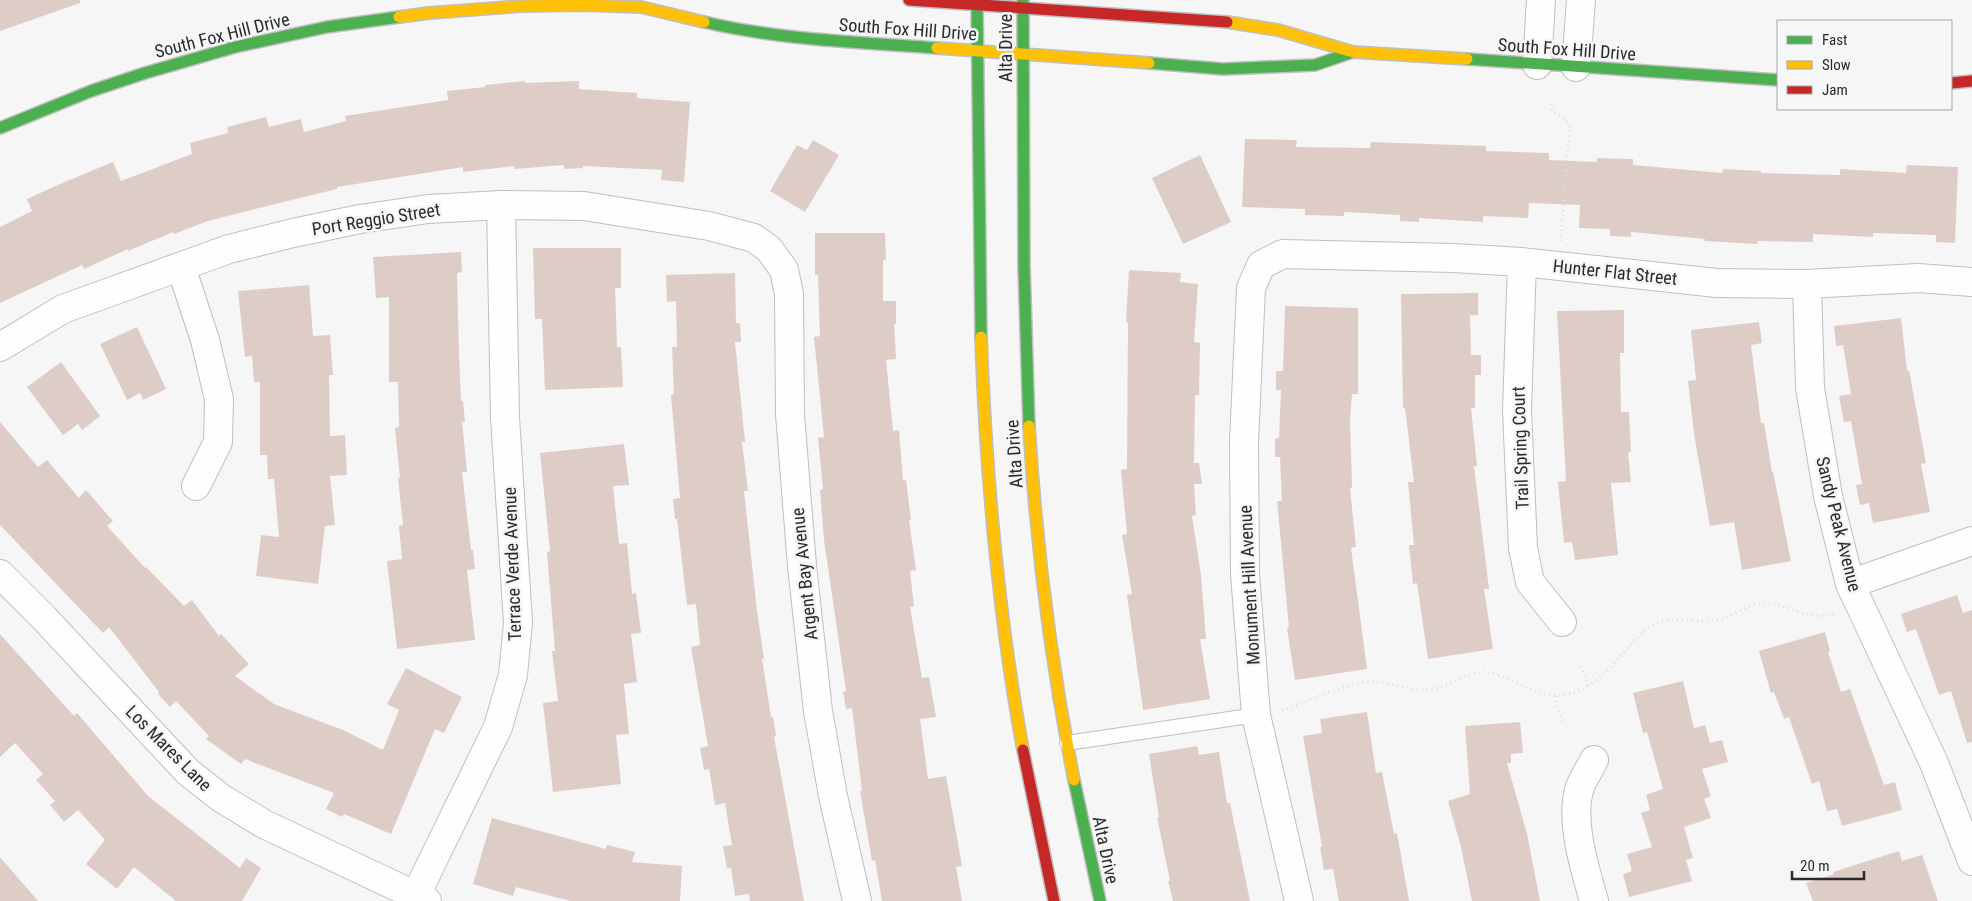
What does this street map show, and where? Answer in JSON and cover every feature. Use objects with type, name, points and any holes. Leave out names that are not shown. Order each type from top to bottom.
[{"type":"street","points":[[641,8],[656,0]]},
{"type":"street","name":"South Fox Hill Drive","points":[[909,0],[1023,4],[1268,26],[1314,38],[1353,52],[1777,80]]},
{"type":"street","points":[[1537,65],[1541,0]]},
{"type":"street","points":[[1576,67],[1581,0]]},
{"type":"street","name":"Alta Drive","points":[[977,2],[981,351],[992,524],[1002,619],[1016,710],[1054,901]]},
{"type":"street","name":"Alta Drive","points":[[1023,4],[1025,295],[1030,436],[1036,513],[1050,642],[1067,743],[1100,901]]},
{"type":"street","name":"South Fox Hill Drive","points":[[0,128],[91,91],[235,47],[326,27],[429,13],[522,6],[582,5],[641,8],[742,31],[792,37],[978,52],[1223,68],[1315,65],[1353,52]]},
{"type":"street","points":[[1952,83],[1972,81]]},
{"type":"street","name":"Port Reggio Street","points":[[0,347],[63,309],[229,249],[360,219],[428,209],[501,206],[584,206],[709,226],[754,238],[769,249]]},
{"type":"street","name":"Terrace Verde Avenue","points":[[418,899],[498,727],[513,675],[518,623],[505,417],[501,206]]},
{"type":"street","name":"Argent Bay Avenue","points":[[769,249],[784,270],[789,294],[790,414],[802,566],[818,711],[833,796],[857,901]]},
{"type":"street","name":"Hunter Flat Street","points":[[1261,266],[1282,254],[1453,258],[1522,262],[1717,283],[1808,284],[1918,278],[1972,282]]},
{"type":"street","name":"Trail Spring Court","points":[[1522,262],[1517,410],[1523,548],[1530,582],[1562,622]]},
{"type":"street","name":"Monument Hill Avenue","points":[[1261,266],[1251,288],[1244,442],[1246,574],[1267,713],[1299,901]]},
{"type":"street","points":[[181,267],[205,340],[219,399],[218,442],[196,486]]},
{"type":"street","name":"Sandy Peak Avenue","points":[[1808,284],[1810,388],[1828,496],[1850,584],[1934,763],[1972,861]]},
{"type":"street","points":[[1850,584],[1972,541]]},
{"type":"street","name":"Los Mares Lane","points":[[0,574],[45,619],[188,772],[221,798],[264,824],[418,899]]},
{"type":"street","points":[[1594,760],[1580,788],[1577,816],[1581,857],[1594,901]]},
{"type":"lane","points":[[1067,743],[1267,713]]},
{"type":"path","points":[[1551,104],[1552,111],[1565,119],[1570,128],[1564,178],[1564,207],[1560,244]]},
{"type":"path","points":[[1267,713],[1332,691],[1367,682],[1382,682],[1420,690],[1433,689],[1482,672],[1499,676],[1532,690],[1556,696],[1588,687],[1609,669],[1644,632],[1662,622],[1678,619],[1718,620],[1766,602],[1801,613],[1825,616],[1838,615]]},
{"type":"path","points":[[1582,666],[1588,687]]},
{"type":"path","points":[[1556,696],[1556,704],[1563,722]]},
{"type":"building","points":[[0,0],[80,0],[80,3],[0,31]]},
{"type":"building","points":[[525,81],[525,83],[579,81],[579,89],[637,93],[637,98],[690,102],[684,182],[661,180],[662,170],[583,166],[583,168],[564,169],[564,165],[514,169],[514,166],[463,172],[463,167],[337,187],[337,189],[208,221],[174,234],[173,232],[128,251],[128,249],[84,269],[82,265],[0,303],[0,227],[32,211],[27,199],[60,184],[113,162],[121,181],[192,154],[190,143],[228,133],[227,127],[266,117],[269,127],[301,119],[304,132],[346,121],[345,116],[448,100],[447,91]]},
{"type":"building","points":[[1245,139],[1297,140],[1296,147],[1370,148],[1371,142],[1486,146],[1486,151],[1549,153],[1549,160],[1597,162],[1597,158],[1633,159],[1633,165],[1722,173],[1723,169],[1761,171],[1761,173],[1840,175],[1840,169],[1906,173],[1907,165],[1958,167],[1955,243],[1936,242],[1936,235],[1873,233],[1873,237],[1813,234],[1813,242],[1757,241],[1757,244],[1704,241],[1705,239],[1631,232],[1631,237],[1610,236],[1610,229],[1579,228],[1580,205],[1529,203],[1528,218],[1483,216],[1483,222],[1419,218],[1419,222],[1400,221],[1400,215],[1344,212],[1344,216],[1305,215],[1305,209],[1242,207]]},
{"type":"building","points":[[813,140],[839,155],[805,212],[770,191],[797,145],[807,150]]},
{"type":"building","points":[[1200,155],[1231,222],[1183,244],[1152,178]]},
{"type":"building","points":[[815,233],[885,233],[886,260],[883,260],[883,301],[896,301],[896,324],[894,324],[896,359],[886,360],[893,431],[899,430],[903,480],[906,480],[916,570],[910,571],[914,606],[910,607],[922,678],[929,677],[936,717],[920,719],[928,779],[946,776],[962,866],[956,867],[962,901],[882,901],[875,860],[872,861],[860,791],[862,791],[852,708],[846,709],[843,692],[846,691],[824,540],[820,490],[823,489],[818,438],[824,437],[814,337],[820,336],[818,275],[815,275]]},
{"type":"building","points":[[533,248],[621,248],[621,288],[615,288],[617,347],[621,347],[623,387],[545,390],[542,319],[535,319]]},
{"type":"building","points":[[461,252],[462,272],[457,273],[459,354],[461,401],[463,401],[465,422],[462,422],[467,472],[462,472],[475,569],[467,570],[475,640],[397,649],[387,561],[402,559],[399,526],[403,525],[395,428],[399,427],[398,382],[389,382],[389,297],[376,298],[373,257]]},
{"type":"building","points":[[1129,270],[1181,273],[1180,282],[1198,284],[1194,342],[1200,343],[1199,395],[1195,395],[1194,463],[1199,463],[1202,484],[1194,484],[1196,515],[1192,516],[1201,575],[1206,639],[1200,639],[1210,699],[1143,710],[1127,595],[1132,594],[1122,535],[1127,534],[1121,470],[1127,469],[1128,323],[1126,322]]},
{"type":"building","points":[[735,273],[736,323],[740,323],[741,342],[735,342],[745,442],[742,442],[748,491],[744,491],[764,659],[762,659],[771,717],[773,717],[776,736],[774,737],[804,901],[750,901],[749,894],[735,896],[731,868],[727,868],[723,846],[732,845],[725,803],[715,805],[709,769],[704,770],[700,748],[708,746],[691,647],[700,645],[696,604],[687,605],[673,499],[680,498],[671,395],[674,394],[672,347],[677,347],[676,301],[667,302],[666,275]]},
{"type":"building","points":[[309,285],[313,336],[330,335],[333,375],[329,375],[330,436],[345,435],[347,475],[330,476],[335,525],[325,526],[318,584],[256,576],[261,535],[279,537],[274,479],[268,479],[267,455],[260,455],[260,382],[254,382],[252,356],[245,357],[238,291]]},
{"type":"building","points":[[1478,293],[1478,315],[1470,315],[1471,355],[1481,355],[1481,375],[1475,375],[1475,408],[1471,408],[1477,466],[1474,466],[1489,589],[1484,589],[1493,649],[1428,659],[1417,583],[1413,584],[1409,545],[1414,545],[1408,482],[1414,482],[1405,408],[1403,408],[1401,294]]},
{"type":"building","points":[[1285,306],[1358,308],[1358,394],[1352,394],[1350,422],[1352,488],[1350,488],[1356,547],[1351,548],[1367,669],[1295,680],[1287,628],[1289,627],[1277,501],[1282,501],[1280,457],[1275,457],[1275,439],[1279,438],[1281,390],[1276,390],[1276,371],[1283,371]]},
{"type":"building","points":[[1624,310],[1624,353],[1620,353],[1621,412],[1629,412],[1631,452],[1628,453],[1631,482],[1611,483],[1618,555],[1575,560],[1572,542],[1564,543],[1558,482],[1566,481],[1557,311]]},
{"type":"building","points":[[1901,318],[1907,371],[1909,370],[1926,463],[1921,464],[1930,512],[1873,523],[1869,503],[1860,505],[1856,485],[1862,484],[1851,421],[1844,422],[1839,396],[1851,394],[1843,345],[1836,346],[1834,326]]},
{"type":"building","points":[[1759,322],[1762,343],[1751,345],[1761,423],[1764,423],[1772,472],[1791,561],[1742,570],[1734,522],[1710,526],[1694,434],[1688,381],[1696,380],[1691,330]]},
{"type":"building","points":[[137,327],[166,389],[143,400],[140,393],[127,400],[100,344]]},
{"type":"building","points":[[61,362],[100,416],[82,430],[78,424],[63,435],[27,387]]},
{"type":"building","points":[[0,422],[38,467],[47,460],[79,498],[86,490],[113,521],[107,526],[145,568],[184,606],[192,600],[219,636],[221,634],[249,664],[235,676],[274,704],[343,730],[383,750],[399,710],[387,704],[406,668],[462,697],[444,733],[435,729],[391,834],[344,814],[342,817],[326,809],[334,793],[245,759],[241,764],[206,739],[209,736],[176,701],[170,707],[158,694],[159,692],[109,627],[103,633],[0,525]]},
{"type":"building","points":[[624,444],[629,485],[613,486],[619,544],[627,543],[632,594],[636,593],[641,633],[631,634],[637,682],[624,684],[629,734],[616,735],[621,784],[553,792],[543,703],[558,701],[552,651],[555,651],[547,552],[550,551],[540,453]]},
{"type":"building","points":[[1957,595],[1963,613],[1972,610],[1972,742],[1967,743],[1951,691],[1939,695],[1916,629],[1907,632],[1901,614]]},
{"type":"building","points":[[1825,632],[1830,651],[1828,652],[1841,692],[1850,689],[1884,785],[1895,782],[1902,810],[1842,826],[1837,809],[1827,811],[1819,781],[1812,784],[1789,717],[1784,719],[1774,692],[1771,693],[1759,651]]},
{"type":"building","points":[[0,634],[74,716],[77,713],[148,796],[240,868],[246,858],[261,868],[242,901],[176,901],[134,867],[117,889],[86,864],[105,840],[78,810],[64,822],[50,805],[55,801],[36,780],[43,774],[15,743],[0,757]]},
{"type":"building","points":[[1683,681],[1694,728],[1705,725],[1710,743],[1722,740],[1728,762],[1702,769],[1711,796],[1704,799],[1711,818],[1684,827],[1693,858],[1686,860],[1692,881],[1629,897],[1623,874],[1632,871],[1627,854],[1652,847],[1641,813],[1650,810],[1646,795],[1663,789],[1647,732],[1643,733],[1633,693]]},
{"type":"building","points":[[1367,712],[1376,773],[1382,772],[1394,834],[1397,833],[1409,901],[1339,901],[1333,869],[1324,870],[1320,847],[1322,847],[1303,736],[1322,733],[1320,719]]},
{"type":"building","points":[[1520,722],[1523,753],[1511,754],[1511,763],[1507,763],[1527,834],[1540,901],[1472,901],[1461,847],[1448,801],[1470,794],[1465,726]]},
{"type":"building","points":[[1197,746],[1199,755],[1219,752],[1227,803],[1230,803],[1250,901],[1173,901],[1157,817],[1159,817],[1149,754]]},
{"type":"building","points":[[492,818],[606,849],[607,845],[635,852],[632,862],[682,866],[680,901],[570,901],[516,887],[513,896],[473,884]]},
{"type":"building","points":[[1899,851],[1902,861],[1922,855],[1938,901],[1813,901],[1806,883],[1834,874],[1833,872]]},
{"type":"building","points":[[0,857],[38,901],[0,901]]},
{"type":"traffic: fast","points":[[977,0],[981,337]]},
{"type":"traffic: fast","points":[[1023,0],[1024,266],[1029,426]]},
{"type":"traffic: fast","points":[[0,128],[91,91],[235,47],[327,27],[399,17]]},
{"type":"traffic: fast","points":[[704,22],[791,37],[937,48]]},
{"type":"traffic: fast","points":[[1149,63],[1223,69],[1315,65],[1353,52]]},
{"type":"traffic: fast","points":[[1467,59],[1777,80]]},
{"type":"traffic: fast","points":[[1074,780],[1100,901]]},
{"type":"traffic: slow","points":[[399,17],[522,6],[583,5],[641,7],[704,22]]},
{"type":"traffic: slow","points":[[1227,22],[1278,30],[1353,52],[1467,59]]},
{"type":"traffic: slow","points":[[937,48],[1149,63]]},
{"type":"traffic: slow","points":[[981,337],[986,441],[994,544],[1014,699],[1023,750]]},
{"type":"traffic: slow","points":[[1029,426],[1045,603],[1058,692],[1074,780]]},
{"type":"traffic: jam","points":[[909,0],[1227,22]]},
{"type":"traffic: jam","points":[[1952,83],[1972,81]]},
{"type":"traffic: jam","points":[[1023,750],[1054,901]]}]
